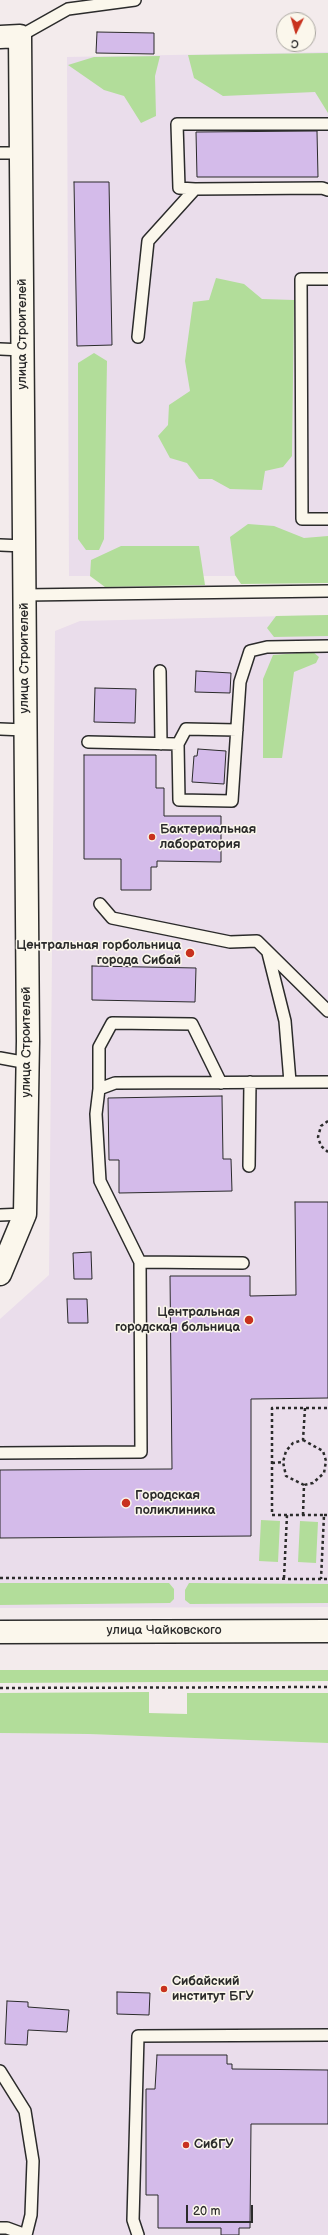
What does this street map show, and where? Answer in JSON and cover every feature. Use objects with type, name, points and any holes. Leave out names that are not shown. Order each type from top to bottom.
[{"type":"street","name":"улица Строителей","points":[[0,1274],[25,1214],[28,1062],[21,153],[10,37]]},
{"type":"street","name":"улица Чайковского","points":[[0,1632],[328,1631]]},
{"type":"lane","points":[[10,37],[68,9],[135,0]]},
{"type":"lane","points":[[328,124],[177,124],[179,188],[322,188],[328,190]]},
{"type":"lane","points":[[0,153],[21,153]]},
{"type":"lane","points":[[138,338],[148,241],[195,189]]},
{"type":"lane","points":[[328,279],[301,279],[302,519],[328,519]]},
{"type":"lane","points":[[0,349],[23,350]]},
{"type":"lane","points":[[0,545],[24,546]]},
{"type":"lane","points":[[24,595],[328,591]]},
{"type":"lane","points":[[237,730],[186,729],[178,744],[179,800],[232,801],[237,730],[240,682],[250,651],[267,647],[328,646]]},
{"type":"lane","points":[[160,671],[160,744]]},
{"type":"lane","points":[[0,730],[25,730]]},
{"type":"lane","points":[[88,742],[178,744]]},
{"type":"lane","points":[[100,904],[112,918],[230,942],[257,942],[328,1011]]},
{"type":"lane","points":[[268,953],[285,1021],[290,1082]]},
{"type":"lane","points":[[0,1453],[141,1452],[140,1262],[100,1181],[96,1114],[99,1089],[99,1047],[112,1023],[192,1024],[221,1082]]},
{"type":"lane","points":[[0,1058],[28,1062]]},
{"type":"lane","points":[[249,1166],[250,1082]]},
{"type":"lane","points":[[99,1089],[115,1083],[328,1082]]},
{"type":"lane","points":[[0,1215],[25,1214]]},
{"type":"lane","points":[[140,1262],[243,1263]]},
{"type":"lane","points":[[138,2235],[133,2220],[138,2036],[328,2035]]},
{"type":"lane","points":[[0,2071],[25,2111],[33,2161],[31,2215],[26,2235],[7,2228],[0,2228]]},
{"type":"path","points":[[328,1121],[321,1126],[318,1137],[321,1146],[328,1152]]},
{"type":"path","points":[[328,1408],[272,1408],[272,1515],[328,1515]]},
{"type":"path","points":[[304,1440],[305,1408]]},
{"type":"path","points":[[304,1440],[323,1451],[327,1461],[324,1473],[313,1483],[304,1485],[286,1476],[283,1462],[286,1451],[293,1443],[304,1440]]},
{"type":"path","points":[[272,1463],[283,1462]]},
{"type":"path","points":[[303,1515],[304,1485]]},
{"type":"path","points":[[284,1578],[287,1515]]},
{"type":"path","points":[[321,1579],[324,1515]]},
{"type":"path","points":[[0,1578],[328,1579]]},
{"type":"path","points":[[0,1688],[328,1687]]},
{"type":"shaded area","points":[[328,52],[328,576],[69,576],[67,57]]},
{"type":"shaded area","name":"Центральная горбольница города Сибай","points":[[328,615],[328,1607],[0,1608],[0,1319],[49,1275],[55,631],[80,621]]},
{"type":"shaded area","name":"Сибайский институт БГУ","points":[[0,1733],[88,1734],[328,1743],[328,2235],[0,2235]]},
{"type":"green space","points":[[328,53],[328,113],[315,92],[223,96],[194,78],[188,55]]},
{"type":"green space","points":[[160,56],[155,76],[156,116],[141,123],[124,96],[104,90],[68,65],[94,57]]},
{"type":"green space","points":[[216,278],[244,284],[262,299],[294,300],[292,456],[283,467],[265,471],[262,490],[230,489],[212,479],[199,479],[187,463],[170,458],[158,436],[168,425],[169,405],[190,391],[185,361],[193,302],[209,300]]},
{"type":"green space","points":[[94,353],[107,361],[104,539],[99,550],[86,550],[78,539],[78,363]]},
{"type":"green space","points":[[248,524],[274,526],[304,538],[328,536],[328,583],[241,584],[235,575],[230,537]]},
{"type":"green space","points":[[121,546],[199,546],[205,585],[105,587],[90,576],[91,560]]},
{"type":"green space","points":[[328,615],[328,636],[274,637],[267,628],[276,616]]},
{"type":"green space","points":[[313,652],[319,657],[316,663],[294,672],[282,758],[263,758],[263,679],[273,655]]},
{"type":"green space","points":[[261,1520],[280,1521],[278,1562],[259,1561]]},
{"type":"green space","points":[[300,1521],[318,1522],[316,1563],[298,1562]]},
{"type":"green space","points":[[0,1583],[169,1583],[174,1589],[174,1599],[170,1603],[0,1605]]},
{"type":"green space","points":[[189,1583],[328,1584],[328,1603],[190,1604],[185,1600],[185,1590]]},
{"type":"green space","points":[[0,1670],[328,1670],[328,1681],[0,1683]]},
{"type":"green space","points":[[149,1692],[149,1713],[187,1714],[187,1693],[328,1693],[328,1743],[88,1734],[0,1733],[0,1693]]},
{"type":"building","points":[[97,32],[154,33],[154,54],[96,53]]},
{"type":"building","points":[[317,131],[318,177],[197,177],[196,132]]},
{"type":"building","points":[[74,182],[109,182],[112,345],[77,346]]},
{"type":"building","points":[[196,671],[231,673],[230,693],[195,692]]},
{"type":"building","points":[[95,688],[136,689],[135,723],[94,722]]},
{"type":"building","points":[[198,749],[226,751],[224,784],[192,782],[194,756],[197,756]]},
{"type":"building","name":"Бактериальная лаборатория","points":[[84,755],[156,755],[156,788],[164,788],[164,816],[221,816],[221,862],[157,861],[157,867],[151,867],[151,890],[121,890],[121,859],[84,859]]},
{"type":"building","points":[[92,966],[196,968],[195,1002],[92,1000]]},
{"type":"building","points":[[222,1096],[223,1159],[231,1159],[232,1191],[119,1193],[119,1160],[109,1160],[108,1098]]},
{"type":"building","points":[[295,1202],[328,1202],[328,1398],[251,1399],[251,1536],[0,1538],[0,1470],[172,1469],[170,1276],[250,1276],[250,1296],[296,1295]]},
{"type":"building","points":[[91,1252],[92,1279],[74,1279],[73,1253]]},
{"type":"building","points":[[67,1299],[87,1299],[88,1323],[68,1323]]},
{"type":"building","points":[[117,1992],[150,1993],[149,2015],[117,2014]]},
{"type":"building","points":[[7,2001],[28,2002],[28,2007],[69,2010],[67,2032],[28,2030],[27,2045],[5,2044]]},
{"type":"building","name":"СибГУ","points":[[157,2055],[227,2055],[227,2064],[232,2064],[232,2069],[328,2070],[328,2124],[251,2124],[250,2228],[239,2228],[239,2235],[221,2235],[221,2228],[158,2228],[158,2195],[146,2195],[146,2089],[155,2089]]},
{"type":"place","name":"Бактериальная лаборатория","points":[[152,837]]},
{"type":"place","name":"Центральная горбольница города Сибай","points":[[190,953]]},
{"type":"place","name":"Центральная городская больница","points":[[249,1320]]},
{"type":"place","name":"Городская поликлиника","points":[[126,1503]]},
{"type":"place","name":"Сибайский институт БГУ","points":[[164,1989]]},
{"type":"place","name":"СибГУ","points":[[186,2145]]}]
